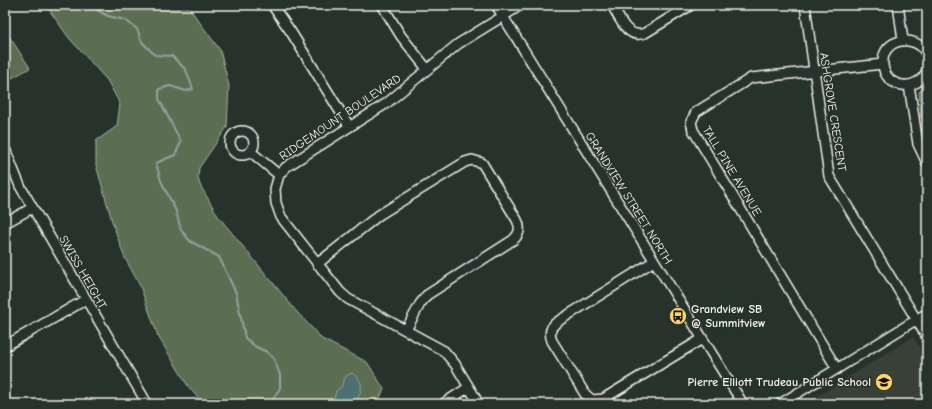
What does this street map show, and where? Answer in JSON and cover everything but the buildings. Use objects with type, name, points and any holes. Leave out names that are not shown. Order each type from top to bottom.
[{"type":"street","points":[[272,5],[291,32],[349,126]]},
{"type":"street","points":[[382,5],[401,36],[428,69]]},
{"type":"street","name":"GRANDVIEW STREET NORTH","points":[[496,5],[743,404]]},
{"type":"street","name":"RIDGEMOUNT BOULEVARD","points":[[479,404],[455,364],[444,352],[345,297],[317,264],[278,212],[275,195],[279,175],[293,162],[387,103],[458,44],[521,5]]},
{"type":"street","points":[[612,5],[628,31],[638,35],[645,33],[691,5]]},
{"type":"street","name":"ASHGROVE CRESCENT","points":[[805,5],[829,176],[927,337]]},
{"type":"street","points":[[898,5],[903,40]]},
{"type":"street","points":[[927,55],[923,47],[917,43],[903,40],[896,42],[886,51],[883,64],[884,70],[891,81],[897,84],[909,85],[922,79],[927,70]]},
{"type":"street","name":"TALL PINE AVENUE","points":[[837,369],[691,124],[692,117],[696,112],[746,80],[760,77],[883,64]]},
{"type":"street","points":[[909,85],[918,144],[927,164]]},
{"type":"street","name":"SWISS HEIGHT","points":[[5,149],[20,186],[32,208],[146,404]]},
{"type":"street","points":[[251,152],[279,175]]},
{"type":"street","points":[[317,264],[379,216],[465,162],[472,160],[482,163],[517,220],[520,227],[519,234],[513,240],[428,295],[420,304],[406,330]]},
{"type":"street","points":[[5,223],[32,208]]},
{"type":"street","points":[[654,261],[557,322],[551,328],[550,333],[552,341],[581,388],[590,399],[600,400],[702,338]]},
{"type":"street","points":[[5,346],[85,300]]},
{"type":"street","points":[[780,404],[927,313]]},
{"type":"street","points":[[443,404],[469,387]]},
{"type":"shaded area","name":"Pierre Elliott Trudeau Public School","points":[[913,337],[927,359],[927,404],[805,404]]},
{"type":"green space","points":[[48,5],[187,5],[220,50],[229,86],[227,127],[199,168],[198,178],[200,185],[218,216],[296,311],[322,339],[367,362],[384,389],[377,404],[203,404],[188,386],[158,336],[140,286],[124,256],[96,165],[96,141],[117,126],[120,104],[107,80],[69,38],[50,11]]},
{"type":"green space","points":[[5,30],[30,68],[5,82]]},
{"type":"green space","points":[[927,85],[927,118],[921,118],[919,92]]},
{"type":"water","points":[[352,373],[357,377],[361,384],[361,391],[355,404],[333,404],[336,391],[341,387],[346,376]]},
{"type":"waterway","points":[[88,5],[108,16],[125,20],[137,29],[142,42],[155,55],[172,56],[186,70],[193,89],[186,91],[170,86],[159,89],[159,99],[181,142],[175,155],[156,163],[161,181],[176,211],[181,230],[190,241],[219,257],[236,293],[245,338],[256,347],[267,352],[274,359],[280,375],[280,388],[270,404]]},
{"type":"place","name":"Grandview SB @ Summitview","points":[[678,316]]},
{"type":"place","name":"Pierre Elliott Trudeau Public School","points":[[884,382]]}]
